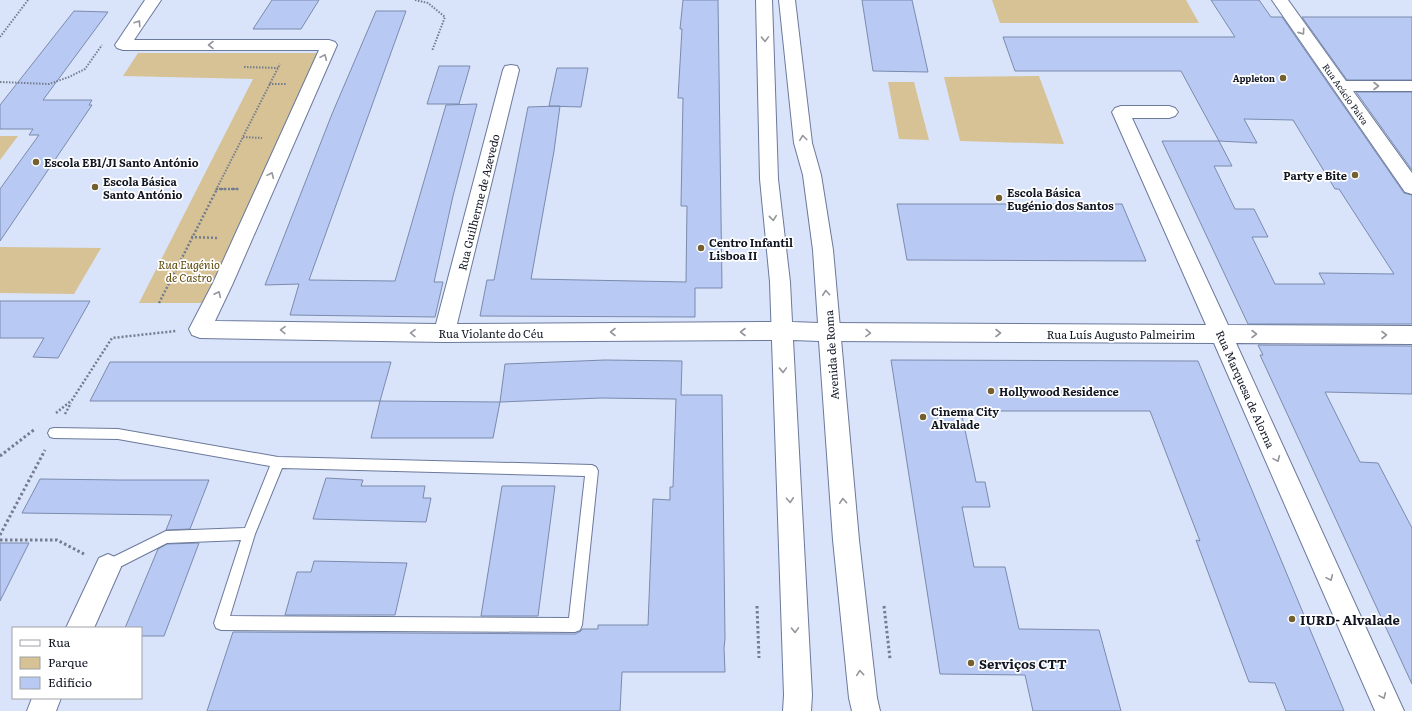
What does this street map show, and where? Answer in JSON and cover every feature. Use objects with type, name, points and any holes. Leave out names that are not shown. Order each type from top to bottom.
[{"type":"street","points":[[122,45],[153,0]]},
{"type":"street","points":[[764,0],[769,179],[780,282],[798,687],[797,711]]},
{"type":"street","name":"Avenida de Roma","points":[[787,0],[803,143],[812,175],[823,250],[846,540],[863,698],[866,711]]},
{"type":"street","name":"Rua Acácio Paiva","points":[[1280,0],[1412,187]]},
{"type":"street","points":[[122,45],[329,45],[223,283],[200,329]]},
{"type":"street","name":"Rua Guilherme de Azevedo","points":[[444,334],[511,70]]},
{"type":"street","points":[[1340,86],[1412,86]]},
{"type":"street","name":"Rua Marquesa de Alorna","points":[[1169,112],[1121,112],[1390,711]]},
{"type":"street","name":"Rua Violante do Céu","points":[[200,329],[444,334],[782,331],[829,332]]},
{"type":"street","name":"Rua Luís Augusto Palmeirim","points":[[829,332],[1412,335]]},
{"type":"street","points":[[80,627],[108,567]]},
{"type":"street","points":[[41,711],[47,699]]},
{"type":"lane","points":[[54,433],[118,434],[278,462],[592,471],[576,625],[221,623],[249,534],[278,462]]},
{"type":"lane","points":[[108,567],[166,537],[249,534]]},
{"type":"path","points":[[0,38],[28,0]]},
{"type":"path","points":[[415,0],[428,3],[445,17],[432,51]]},
{"type":"path","points":[[0,82],[49,84],[85,69],[102,45],[122,45]]},
{"type":"path","points":[[160,303],[278,68]]},
{"type":"path","points":[[0,535],[72,400],[112,338],[200,329]]},
{"type":"path","points":[[54,414],[72,400]]},
{"type":"path","points":[[0,456],[36,428]]},
{"type":"path","points":[[0,540],[57,540],[108,567]]},
{"type":"path","points":[[757,606],[759,658]]},
{"type":"path","points":[[884,606],[890,659]]},
{"type":"green space","points":[[992,0],[1186,0],[1199,23],[1000,23]]},
{"type":"green space","name":"Rua Eugénio de Castro","points":[[138,53],[319,53],[207,303],[139,303],[253,79],[123,76]]},
{"type":"green space","points":[[1039,76],[1064,144],[960,141],[944,77]]},
{"type":"green space","points":[[888,82],[914,82],[929,140],[899,139]]},
{"type":"green space","points":[[0,136],[18,136],[0,160]]},
{"type":"green space","points":[[0,247],[101,248],[74,294],[0,293]]},
{"type":"building","points":[[272,0],[319,0],[301,29],[253,29]]},
{"type":"building","points":[[683,0],[718,0],[722,288],[695,288],[695,317],[480,316],[487,280],[494,280],[528,107],[560,106],[554,151],[531,279],[686,282],[687,206],[681,206],[683,98],[678,98],[682,29],[680,29]]},
{"type":"building","points":[[862,0],[912,0],[928,72],[873,71]]},
{"type":"building","points":[[1211,0],[1259,0],[1271,17],[1282,17],[1404,193],[1412,195],[1412,324],[1248,324],[1162,141],[1219,141],[1181,71],[1015,71],[1003,37],[1235,37]],"holes":[[[1244,119],[1293,120],[1335,189],[1339,189],[1394,274],[1319,273],[1325,284],[1275,284],[1252,237],[1268,237],[1254,209],[1235,209],[1214,166],[1232,166],[1219,141],[1257,143]]]},
{"type":"building","points":[[74,11],[108,12],[43,100],[92,100],[89,105],[92,105],[0,241],[0,189],[39,135],[29,135],[33,129],[0,129],[0,105]]},
{"type":"building","points":[[376,11],[406,11],[309,280],[395,281],[446,105],[477,104],[453,196],[434,282],[443,282],[435,317],[290,315],[299,284],[265,285],[332,114]]},
{"type":"building","points":[[1302,17],[1412,17],[1412,80],[1347,80]]},
{"type":"building","points":[[439,66],[470,66],[459,104],[427,104]]},
{"type":"building","points":[[557,68],[588,68],[581,107],[549,106]]},
{"type":"building","points":[[1356,92],[1412,92],[1412,170]]},
{"type":"building","points":[[897,204],[1122,204],[1146,261],[907,260]]},
{"type":"building","points":[[0,301],[90,301],[58,358],[33,357],[44,338],[0,338]]},
{"type":"building","points":[[1258,345],[1412,346],[1412,394],[1325,392],[1360,462],[1378,463],[1412,528],[1412,684],[1260,355],[1263,355]]},
{"type":"building","points":[[605,360],[682,361],[681,395],[722,395],[725,672],[622,672],[620,711],[207,711],[233,632],[575,634],[582,629],[598,629],[598,625],[648,625],[653,499],[670,500],[670,487],[673,487],[676,399],[601,398],[500,402],[505,364]]},
{"type":"building","points":[[891,360],[1198,361],[1344,711],[1286,711],[1275,683],[1249,682],[1196,540],[1200,541],[1150,411],[961,411],[976,482],[985,482],[990,507],[962,507],[974,567],[1005,567],[1019,629],[1099,630],[1121,711],[1033,711],[1025,675],[940,674]]},
{"type":"building","points":[[110,362],[391,362],[380,401],[90,401]]},
{"type":"building","points":[[380,401],[500,402],[493,438],[371,438]]},
{"type":"building","points":[[326,478],[363,480],[361,486],[425,486],[423,498],[431,498],[426,522],[313,519]]},
{"type":"building","points":[[40,479],[209,480],[190,529],[166,530],[172,515],[22,513]]},
{"type":"building","points":[[502,486],[555,486],[538,616],[481,616]]},
{"type":"building","points":[[0,543],[29,543],[0,601]]},
{"type":"building","points":[[199,543],[164,636],[142,636],[142,627],[125,627],[158,549],[167,544]]},
{"type":"building","points":[[314,561],[407,563],[395,615],[285,615],[297,572],[311,572]]},
{"type":"place","name":"Appleton","points":[[1283,78]]},
{"type":"place","name":"Escola EB1/J1 Santo António","points":[[36,162]]},
{"type":"place","name":"Party e Bite","points":[[1355,175]]},
{"type":"place","name":"Escola Básica Santo António","points":[[95,187]]},
{"type":"place","name":"Escola Básica Eugénio dos Santos","points":[[999,198]]},
{"type":"place","name":"Centro Infantil Lisboa II","points":[[701,248]]},
{"type":"place","name":"Hollywood Residence","points":[[991,391]]},
{"type":"place","name":"Cinema City Alvalade","points":[[923,417]]},
{"type":"place","name":"IURD- Alvalade","points":[[1292,619]]},
{"type":"place","name":"Serviços CTT","points":[[971,663]]}]
